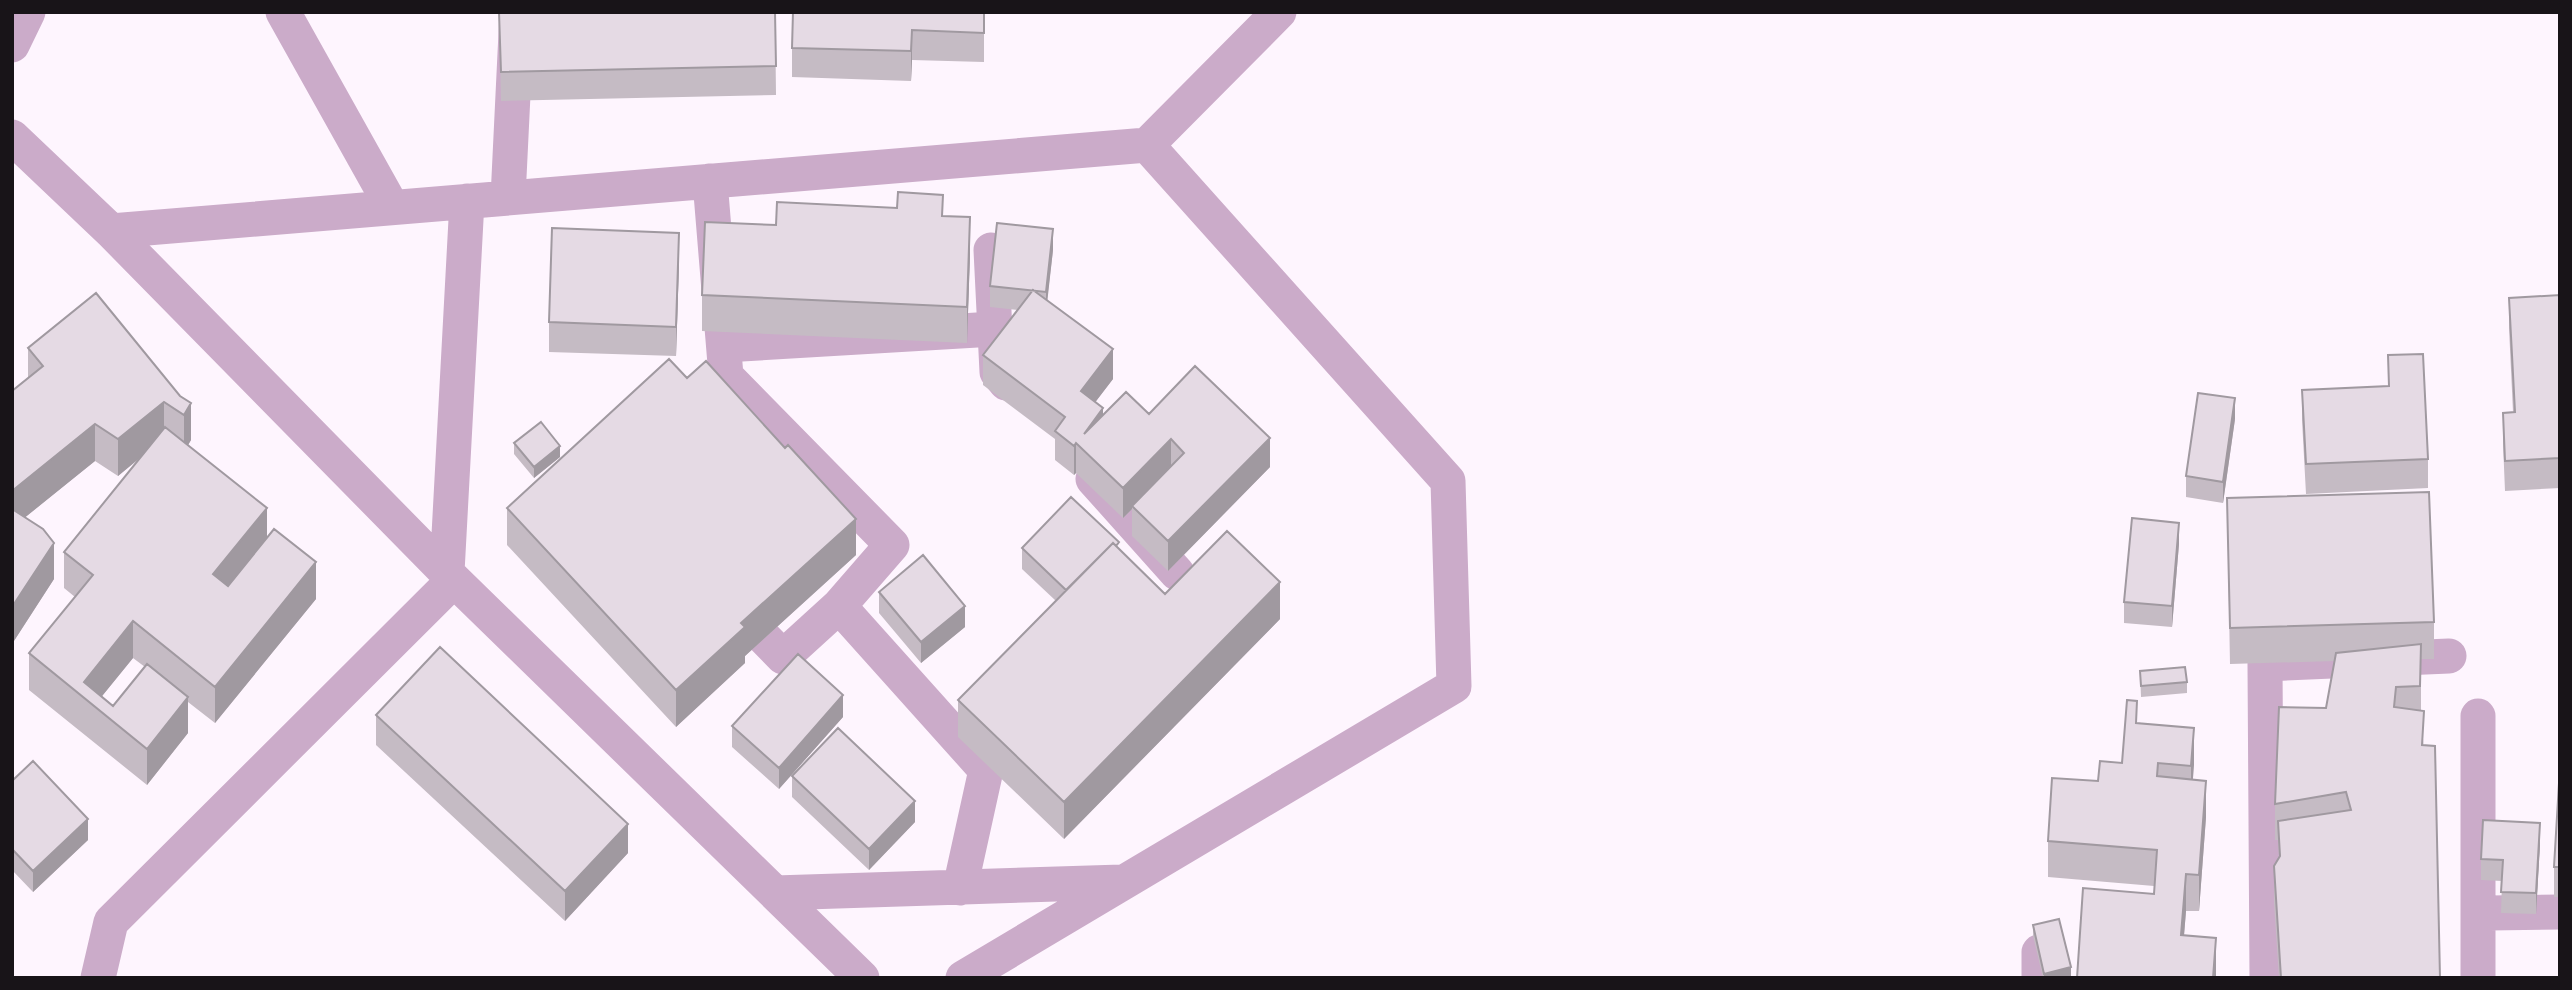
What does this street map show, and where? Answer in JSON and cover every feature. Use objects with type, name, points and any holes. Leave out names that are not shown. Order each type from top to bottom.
[{"type":"street","points":[[12,45],[28,12]]},
{"type":"street","points":[[283,12],[392,207]]},
{"type":"street","points":[[508,198],[517,12]]},
{"type":"street","points":[[111,231],[1147,145],[1279,12]]},
{"type":"street","points":[[12,137],[111,231],[451,576],[862,978]]},
{"type":"street","points":[[963,978],[1454,686],[1448,481],[1147,145]]},
{"type":"street","points":[[709,582],[783,657],[839,606],[892,545],[726,376],[710,181]]},
{"type":"street","points":[[98,978],[111,922],[451,576],[467,201]]},
{"type":"street","points":[[991,250],[997,372],[1024,403]]},
{"type":"street","points":[[724,345],[994,329]]},
{"type":"street","points":[[1069,453],[1177,573]]},
{"type":"street","points":[[839,606],[986,770],[960,888]]},
{"type":"street","points":[[2267,978],[2265,664],[2449,656]]},
{"type":"street","points":[[2478,716],[2478,978]]},
{"type":"street","points":[[775,893],[1124,882]]},
{"type":"street","points":[[2478,913],[2560,912]]},
{"type":"building","points":[[499,12],[775,12],[776,66],[501,72]]},
{"type":"building","points":[[793,12],[984,12],[984,33],[912,30],[911,51],[792,48]]},
{"type":"building","points":[[898,192],[943,195],[942,216],[970,217],[967,307],[702,295],[705,222],[776,225],[777,202],[897,208]]},
{"type":"building","points":[[997,223],[1053,229],[1046,292],[990,286]]},
{"type":"building","points":[[552,228],[679,233],[676,327],[549,322]]},
{"type":"building","points":[[1033,290],[1113,349],[1081,391],[1103,408],[1084,434],[1126,392],[1149,414],[1195,366],[1270,438],[1168,541],[1132,506],[1184,453],[1171,439],[1123,488],[1076,443],[1074,446],[1055,431],[1065,417],[983,355]]},
{"type":"building","points":[[96,293],[180,396],[191,403],[184,415],[164,402],[118,439],[95,424],[12,491],[12,391],[43,366],[28,348]]},
{"type":"building","points":[[2560,295],[2560,458],[2505,461],[2503,413],[2515,412],[2509,298]]},
{"type":"building","points":[[2423,354],[2428,459],[2306,464],[2302,390],[2389,386],[2388,355]]},
{"type":"building","points":[[669,359],[687,378],[706,361],[785,448],[788,445],[856,519],[741,623],[745,627],[676,690],[507,508]]},
{"type":"building","points":[[2198,393],[2235,398],[2223,482],[2186,476]]},
{"type":"building","points":[[541,422],[560,446],[534,467],[514,443]]},
{"type":"building","points":[[165,427],[267,508],[213,574],[228,586],[274,529],[316,562],[215,687],[133,621],[84,682],[113,706],[147,664],[188,697],[147,749],[29,653],[93,575],[64,552]]},
{"type":"building","points":[[2429,492],[2434,622],[2230,628],[2227,498]]},
{"type":"building","points":[[1071,497],[1119,542],[1116,546],[1113,543],[1066,590],[1022,548]]},
{"type":"building","points":[[12,509],[43,529],[54,543],[12,607]]},
{"type":"building","points":[[2132,518],[2179,523],[2172,606],[2124,602]]},
{"type":"building","points":[[1227,531],[1280,582],[1064,802],[958,700],[1113,543],[1165,594]]},
{"type":"building","points":[[923,555],[965,606],[921,642],[879,592]]},
{"type":"building","points":[[2421,644],[2420,686],[2396,687],[2394,707],[2424,711],[2422,745],[2435,746],[2440,978],[2281,978],[2274,866],[2280,856],[2278,821],[2351,810],[2346,792],[2275,804],[2279,707],[2326,708],[2336,653]]},
{"type":"building","points":[[440,647],[628,824],[565,891],[376,715]]},
{"type":"building","points":[[798,654],[843,695],[779,768],[732,726]]},
{"type":"building","points":[[2185,667],[2187,682],[2141,686],[2140,671]]},
{"type":"building","points":[[2127,700],[2137,701],[2136,723],[2194,728],[2191,766],[2158,763],[2157,776],[2206,781],[2199,875],[2186,874],[2181,935],[2216,938],[2213,978],[2077,978],[2083,888],[2154,894],[2157,850],[2048,841],[2052,778],[2098,781],[2100,761],[2122,763]]},
{"type":"building","points":[[838,728],[915,801],[869,849],[792,776]]},
{"type":"building","points":[[33,761],[88,819],[33,871],[12,849],[12,781]]},
{"type":"building","points":[[2559,783],[2560,867],[2554,867]]},
{"type":"building","points":[[2483,820],[2540,823],[2536,893],[2501,892],[2503,860],[2481,859]]},
{"type":"building","points":[[2059,919],[2071,967],[2044,974],[2033,925]]}]
